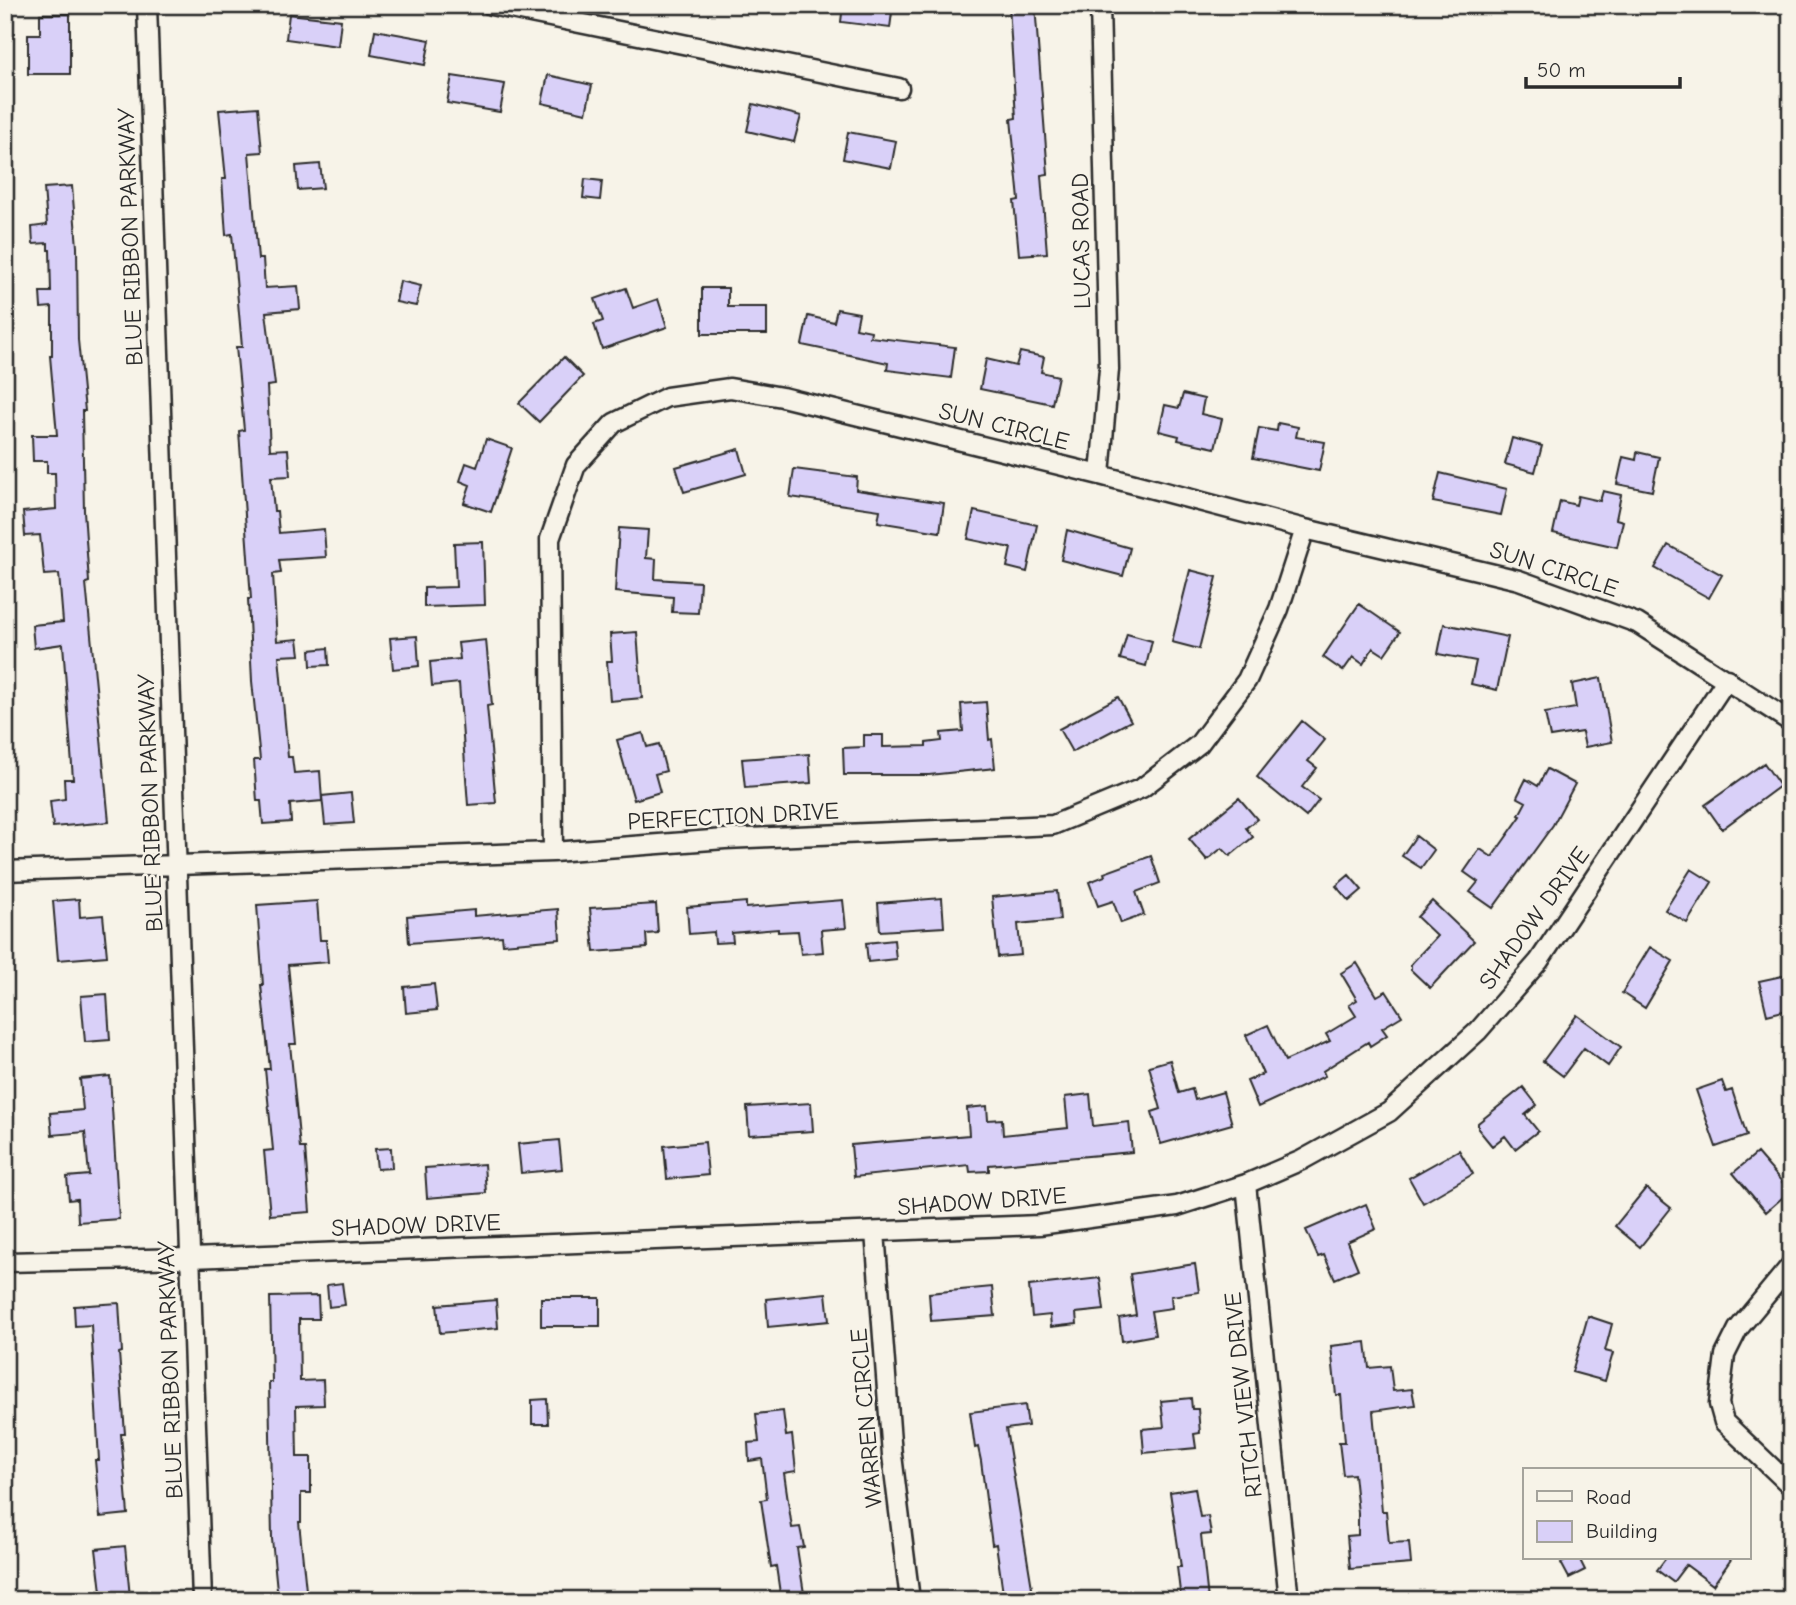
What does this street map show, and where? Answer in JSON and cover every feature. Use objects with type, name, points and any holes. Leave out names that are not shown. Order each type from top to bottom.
[{"type":"street","name":"BLUE RIBBON PARKWAY","points":[[147,5],[202,1600]]},
{"type":"street","points":[[491,5],[900,88]]},
{"type":"street","name":"LUCAS ROAD","points":[[1100,5],[1109,369],[1100,475]]},
{"type":"street","name":"SUN CIRCLE","points":[[553,852],[551,539],[576,465],[614,423],[667,397],[730,388],[782,397],[1519,580],[1637,622],[1791,722]]},
{"type":"street","name":"PERFECTION DRIVE","points":[[5,871],[553,852],[725,839],[1053,825],[1142,788],[1199,744],[1247,680],[1279,609],[1305,529]]},
{"type":"street","name":"SHADOW DRIVE","points":[[5,1262],[191,1258],[1039,1225],[1177,1206],[1246,1184],[1302,1160],[1389,1112],[1478,1031],[1539,961],[1727,679]]},
{"type":"street","name":"RITCH VIEW DRIVE","points":[[1246,1184],[1289,1600]]},
{"type":"street","name":"WARREN CIRCLE","points":[[875,1231],[892,1455],[910,1600]]},
{"type":"street","points":[[1791,1265],[1738,1329],[1725,1355],[1719,1404],[1724,1422],[1791,1486]]},
{"type":"building","points":[[843,5],[893,5],[890,28],[841,22]]},
{"type":"building","points":[[1009,5],[1035,5],[1048,174],[1041,175],[1047,253],[1019,255],[1014,201],[1019,200],[1011,119],[1016,118]]},
{"type":"building","points":[[40,14],[70,14],[70,74],[28,74],[28,34],[40,34]]},
{"type":"building","points":[[289,14],[341,20],[338,46],[286,39]]},
{"type":"building","points":[[375,30],[430,40],[425,65],[371,55]]},
{"type":"building","points":[[548,75],[592,85],[586,113],[542,103]]},
{"type":"building","points":[[452,76],[505,84],[500,112],[447,103]]},
{"type":"building","points":[[753,104],[801,116],[794,142],[747,131]]},
{"type":"building","points":[[258,107],[262,152],[249,153],[258,259],[263,259],[265,288],[298,286],[300,309],[266,312],[275,385],[267,386],[270,450],[288,449],[290,476],[271,477],[274,511],[277,511],[279,533],[324,529],[326,557],[279,560],[281,573],[273,574],[277,641],[298,639],[300,655],[279,656],[288,757],[292,757],[294,773],[320,771],[322,801],[290,804],[291,822],[263,824],[261,801],[257,801],[254,760],[260,760],[252,681],[248,599],[251,599],[239,431],[244,430],[236,347],[242,347],[232,234],[226,235],[222,179],[226,179],[219,110]]},
{"type":"building","points":[[848,132],[896,141],[891,168],[843,159]]},
{"type":"building","points":[[320,164],[323,188],[298,190],[296,166]]},
{"type":"building","points":[[585,179],[602,181],[600,200],[583,198]]},
{"type":"building","points":[[72,186],[77,247],[78,340],[85,411],[82,411],[84,511],[89,582],[86,583],[109,822],[53,827],[50,801],[65,799],[64,779],[73,779],[63,644],[34,648],[32,625],[63,622],[59,574],[44,575],[40,535],[25,536],[23,512],[56,509],[55,473],[47,473],[47,461],[33,461],[32,435],[57,435],[50,356],[52,307],[41,308],[40,292],[51,292],[50,250],[48,243],[33,244],[32,227],[47,225],[44,188]]},
{"type":"building","points":[[400,281],[421,286],[416,306],[396,302]]},
{"type":"building","points":[[626,288],[633,308],[658,299],[667,327],[602,349],[594,324],[603,321],[595,299]]},
{"type":"building","points":[[702,288],[728,288],[728,307],[767,307],[767,334],[702,334]]},
{"type":"building","points":[[837,309],[859,313],[856,328],[871,331],[870,337],[955,347],[951,378],[887,370],[888,363],[802,345],[808,316],[834,322]]},
{"type":"building","points":[[1020,352],[1044,357],[1041,372],[1058,376],[1052,404],[980,389],[986,359],[1016,366]]},
{"type":"building","points":[[564,357],[583,376],[539,422],[519,403]]},
{"type":"building","points":[[1183,394],[1204,399],[1201,414],[1222,419],[1215,448],[1178,440],[1179,436],[1159,431],[1165,405],[1179,408]]},
{"type":"building","points":[[1278,423],[1298,427],[1296,437],[1325,442],[1319,471],[1253,458],[1259,428],[1277,431]]},
{"type":"building","points":[[1512,438],[1542,446],[1535,472],[1505,464]]},
{"type":"building","points":[[486,439],[512,448],[491,512],[464,503],[470,485],[460,481],[466,463],[477,467]]},
{"type":"building","points":[[739,449],[746,474],[684,492],[676,467]]},
{"type":"building","points":[[1637,452],[1659,457],[1652,491],[1617,484],[1623,457],[1636,460]]},
{"type":"building","points":[[794,469],[857,477],[856,490],[944,503],[940,532],[878,522],[880,510],[790,497]]},
{"type":"building","points":[[1440,473],[1507,489],[1501,515],[1433,502]]},
{"type":"building","points":[[1603,491],[1621,495],[1616,519],[1623,521],[1617,547],[1553,533],[1560,501],[1576,505],[1578,496],[1600,501]]},
{"type":"building","points":[[974,511],[1037,525],[1027,572],[1007,567],[1011,548],[968,539]]},
{"type":"building","points":[[619,528],[648,530],[646,558],[656,559],[655,579],[700,582],[698,613],[672,612],[673,597],[615,592]]},
{"type":"building","points":[[1067,530],[1130,548],[1123,576],[1061,560]]},
{"type":"building","points":[[483,542],[485,605],[424,607],[424,588],[456,587],[454,543]]},
{"type":"building","points":[[1668,545],[1722,575],[1709,598],[1655,568]]},
{"type":"building","points":[[1190,570],[1217,577],[1199,649],[1172,642]]},
{"type":"building","points":[[1359,604],[1400,632],[1384,655],[1373,648],[1363,664],[1353,657],[1343,671],[1323,657]]},
{"type":"building","points":[[1444,624],[1508,637],[1497,690],[1471,684],[1476,661],[1438,654]]},
{"type":"building","points":[[637,632],[642,698],[610,701],[607,661],[612,661],[610,634]]},
{"type":"building","points":[[1127,634],[1152,641],[1146,666],[1120,659]]},
{"type":"building","points":[[417,636],[419,666],[393,669],[390,638]]},
{"type":"building","points":[[486,640],[492,705],[487,706],[496,803],[468,805],[459,683],[432,686],[430,662],[460,659],[458,643]]},
{"type":"building","points":[[328,648],[329,665],[311,666],[310,650]]},
{"type":"building","points":[[1601,678],[1612,742],[1585,747],[1582,732],[1550,737],[1545,713],[1576,708],[1572,684]]},
{"type":"building","points":[[1118,697],[1131,721],[1072,752],[1059,729]]},
{"type":"building","points":[[986,702],[989,740],[992,739],[995,768],[929,775],[844,775],[843,748],[864,747],[864,735],[883,735],[883,747],[926,746],[926,743],[942,741],[941,733],[963,731],[961,704]]},
{"type":"building","points":[[1302,721],[1325,740],[1308,761],[1317,768],[1302,787],[1319,800],[1306,817],[1257,777]]},
{"type":"building","points":[[643,733],[647,747],[659,744],[666,771],[655,774],[660,792],[634,800],[617,740]]},
{"type":"building","points":[[809,754],[811,783],[745,788],[742,759]]},
{"type":"building","points":[[1764,763],[1780,786],[1722,829],[1705,805]]},
{"type":"building","points":[[1547,769],[1575,784],[1553,825],[1493,908],[1470,892],[1478,882],[1464,872],[1480,849],[1492,857],[1521,816],[1519,815],[1526,802],[1517,797],[1526,779],[1538,786]]},
{"type":"building","points":[[351,793],[354,823],[325,825],[322,796]]},
{"type":"building","points":[[1239,798],[1257,819],[1246,828],[1253,837],[1230,856],[1222,848],[1207,860],[1189,839]]},
{"type":"building","points":[[1416,836],[1434,850],[1421,868],[1402,856]]},
{"type":"building","points":[[1151,856],[1160,883],[1136,892],[1144,915],[1121,923],[1113,901],[1098,906],[1089,882],[1105,876],[1104,873]]},
{"type":"building","points":[[1691,869],[1712,882],[1687,923],[1665,910]]},
{"type":"building","points":[[1349,875],[1362,890],[1349,901],[1336,886]]},
{"type":"building","points":[[1057,891],[1060,920],[1018,924],[1021,955],[998,957],[992,897]]},
{"type":"building","points":[[942,898],[944,927],[880,931],[878,903]]},
{"type":"building","points":[[79,899],[80,917],[103,915],[107,956],[58,960],[53,901]]},
{"type":"building","points":[[843,900],[846,928],[821,930],[823,952],[801,954],[798,931],[778,932],[778,929],[732,933],[733,942],[715,943],[714,932],[689,934],[687,907],[746,902],[746,908]]},
{"type":"building","points":[[317,901],[320,940],[326,940],[328,962],[288,965],[296,1044],[290,1044],[300,1148],[305,1148],[310,1212],[270,1215],[264,1151],[273,1150],[265,1069],[270,1069],[261,985],[257,905]]},
{"type":"building","points":[[1432,901],[1474,941],[1430,988],[1411,970],[1411,964],[1437,936],[1417,917]]},
{"type":"building","points":[[656,904],[658,933],[646,934],[647,948],[594,952],[590,908]]},
{"type":"building","points":[[558,909],[560,939],[503,944],[502,936],[409,943],[407,916],[474,910],[474,916]]},
{"type":"building","points":[[894,940],[896,959],[868,962],[866,943]]},
{"type":"building","points":[[1650,947],[1673,961],[1645,1008],[1622,993]]},
{"type":"building","points":[[1357,963],[1377,996],[1386,991],[1402,1016],[1382,1028],[1387,1035],[1370,1046],[1368,1042],[1323,1071],[1325,1076],[1258,1107],[1247,1081],[1263,1074],[1246,1035],[1268,1025],[1285,1061],[1330,1041],[1326,1034],[1356,1016],[1349,1005],[1357,1000],[1341,973]]},
{"type":"building","points":[[1791,974],[1791,1009],[1767,1015],[1759,981]]},
{"type":"building","points":[[434,984],[437,1010],[406,1013],[404,987]]},
{"type":"building","points":[[107,994],[110,1040],[85,1042],[81,996]]},
{"type":"building","points":[[1577,1015],[1621,1047],[1608,1066],[1584,1048],[1563,1076],[1543,1061]]},
{"type":"building","points":[[1170,1060],[1179,1093],[1192,1089],[1195,1100],[1223,1092],[1232,1124],[1161,1144],[1152,1112],[1161,1109],[1149,1066]]},
{"type":"building","points":[[110,1076],[119,1219],[78,1222],[77,1199],[69,1200],[67,1177],[89,1175],[85,1132],[52,1135],[50,1113],[83,1110],[80,1079]]},
{"type":"building","points":[[1722,1081],[1726,1092],[1732,1090],[1747,1136],[1716,1147],[1696,1090]]},
{"type":"building","points":[[1523,1087],[1537,1105],[1525,1115],[1538,1131],[1515,1149],[1505,1136],[1492,1146],[1478,1129],[1478,1123]]},
{"type":"building","points":[[1090,1094],[1093,1126],[1129,1122],[1132,1152],[989,1165],[989,1171],[970,1172],[969,1165],[854,1177],[851,1145],[969,1135],[967,1108],[987,1106],[988,1120],[1002,1119],[1003,1135],[1068,1128],[1065,1097]]},
{"type":"building","points":[[811,1103],[813,1131],[749,1135],[747,1107]]},
{"type":"building","points":[[559,1140],[562,1169],[521,1173],[518,1144]]},
{"type":"building","points":[[705,1142],[708,1175],[667,1179],[664,1146]]},
{"type":"building","points":[[391,1148],[392,1168],[377,1169],[375,1149]]},
{"type":"building","points":[[1459,1150],[1473,1174],[1423,1203],[1409,1178]]},
{"type":"building","points":[[1757,1153],[1790,1191],[1766,1212],[1733,1173]]},
{"type":"building","points":[[484,1164],[486,1193],[427,1198],[425,1168]]},
{"type":"building","points":[[1646,1188],[1671,1208],[1640,1247],[1615,1226]]},
{"type":"building","points":[[1366,1204],[1376,1229],[1347,1242],[1358,1269],[1335,1279],[1324,1255],[1318,1257],[1306,1230]]},
{"type":"building","points":[[1195,1264],[1199,1292],[1171,1296],[1172,1308],[1151,1311],[1155,1335],[1122,1341],[1119,1318],[1136,1315],[1130,1274]]},
{"type":"building","points":[[1100,1278],[1104,1310],[1076,1313],[1077,1324],[1051,1327],[1050,1315],[1032,1317],[1029,1286]]},
{"type":"building","points":[[342,1283],[345,1305],[329,1307],[327,1285]]},
{"type":"building","points":[[992,1287],[995,1316],[931,1321],[929,1293]]},
{"type":"building","points":[[826,1293],[829,1321],[768,1327],[766,1299]]},
{"type":"building","points":[[318,1296],[319,1319],[299,1319],[300,1381],[323,1380],[324,1405],[296,1406],[297,1457],[311,1457],[311,1493],[301,1493],[299,1522],[307,1600],[278,1600],[272,1539],[270,1297]]},
{"type":"building","points":[[541,1298],[600,1298],[600,1326],[541,1326]]},
{"type":"building","points":[[496,1300],[498,1328],[440,1333],[437,1305]]},
{"type":"building","points":[[119,1303],[122,1352],[119,1353],[125,1434],[121,1434],[128,1514],[100,1517],[95,1460],[99,1460],[91,1325],[75,1326],[74,1306]]},
{"type":"building","points":[[1588,1316],[1612,1324],[1605,1351],[1613,1353],[1605,1381],[1572,1372]]},
{"type":"building","points":[[1366,1342],[1369,1368],[1390,1366],[1393,1391],[1412,1389],[1415,1405],[1373,1411],[1382,1511],[1386,1511],[1389,1543],[1409,1542],[1411,1564],[1350,1569],[1347,1536],[1358,1535],[1358,1513],[1354,1474],[1343,1475],[1339,1442],[1345,1442],[1341,1395],[1336,1395],[1331,1346]]},
{"type":"building","points":[[1191,1398],[1192,1409],[1198,1409],[1200,1433],[1194,1434],[1196,1448],[1144,1453],[1142,1429],[1164,1427],[1161,1401]]},
{"type":"building","points":[[547,1399],[548,1424],[532,1424],[532,1400]]},
{"type":"building","points":[[1025,1405],[1028,1426],[1006,1429],[1034,1600],[1004,1600],[996,1544],[992,1545],[981,1461],[978,1447],[975,1448],[970,1412]]},
{"type":"building","points":[[783,1411],[786,1436],[792,1435],[796,1471],[784,1473],[792,1528],[800,1527],[804,1547],[797,1548],[805,1600],[781,1600],[776,1566],[771,1567],[761,1500],[767,1499],[762,1459],[749,1461],[748,1443],[759,1442],[756,1414]]},
{"type":"building","points":[[1195,1488],[1200,1517],[1208,1516],[1211,1534],[1201,1535],[1208,1600],[1181,1600],[1177,1567],[1181,1567],[1170,1492]]},
{"type":"building","points":[[125,1546],[130,1597],[102,1600],[96,1549]]},
{"type":"building","points":[[1580,1560],[1585,1570],[1569,1578],[1561,1563]]},
{"type":"building","points":[[1664,1560],[1731,1560],[1713,1585],[1686,1565],[1673,1582],[1657,1570]]}]
